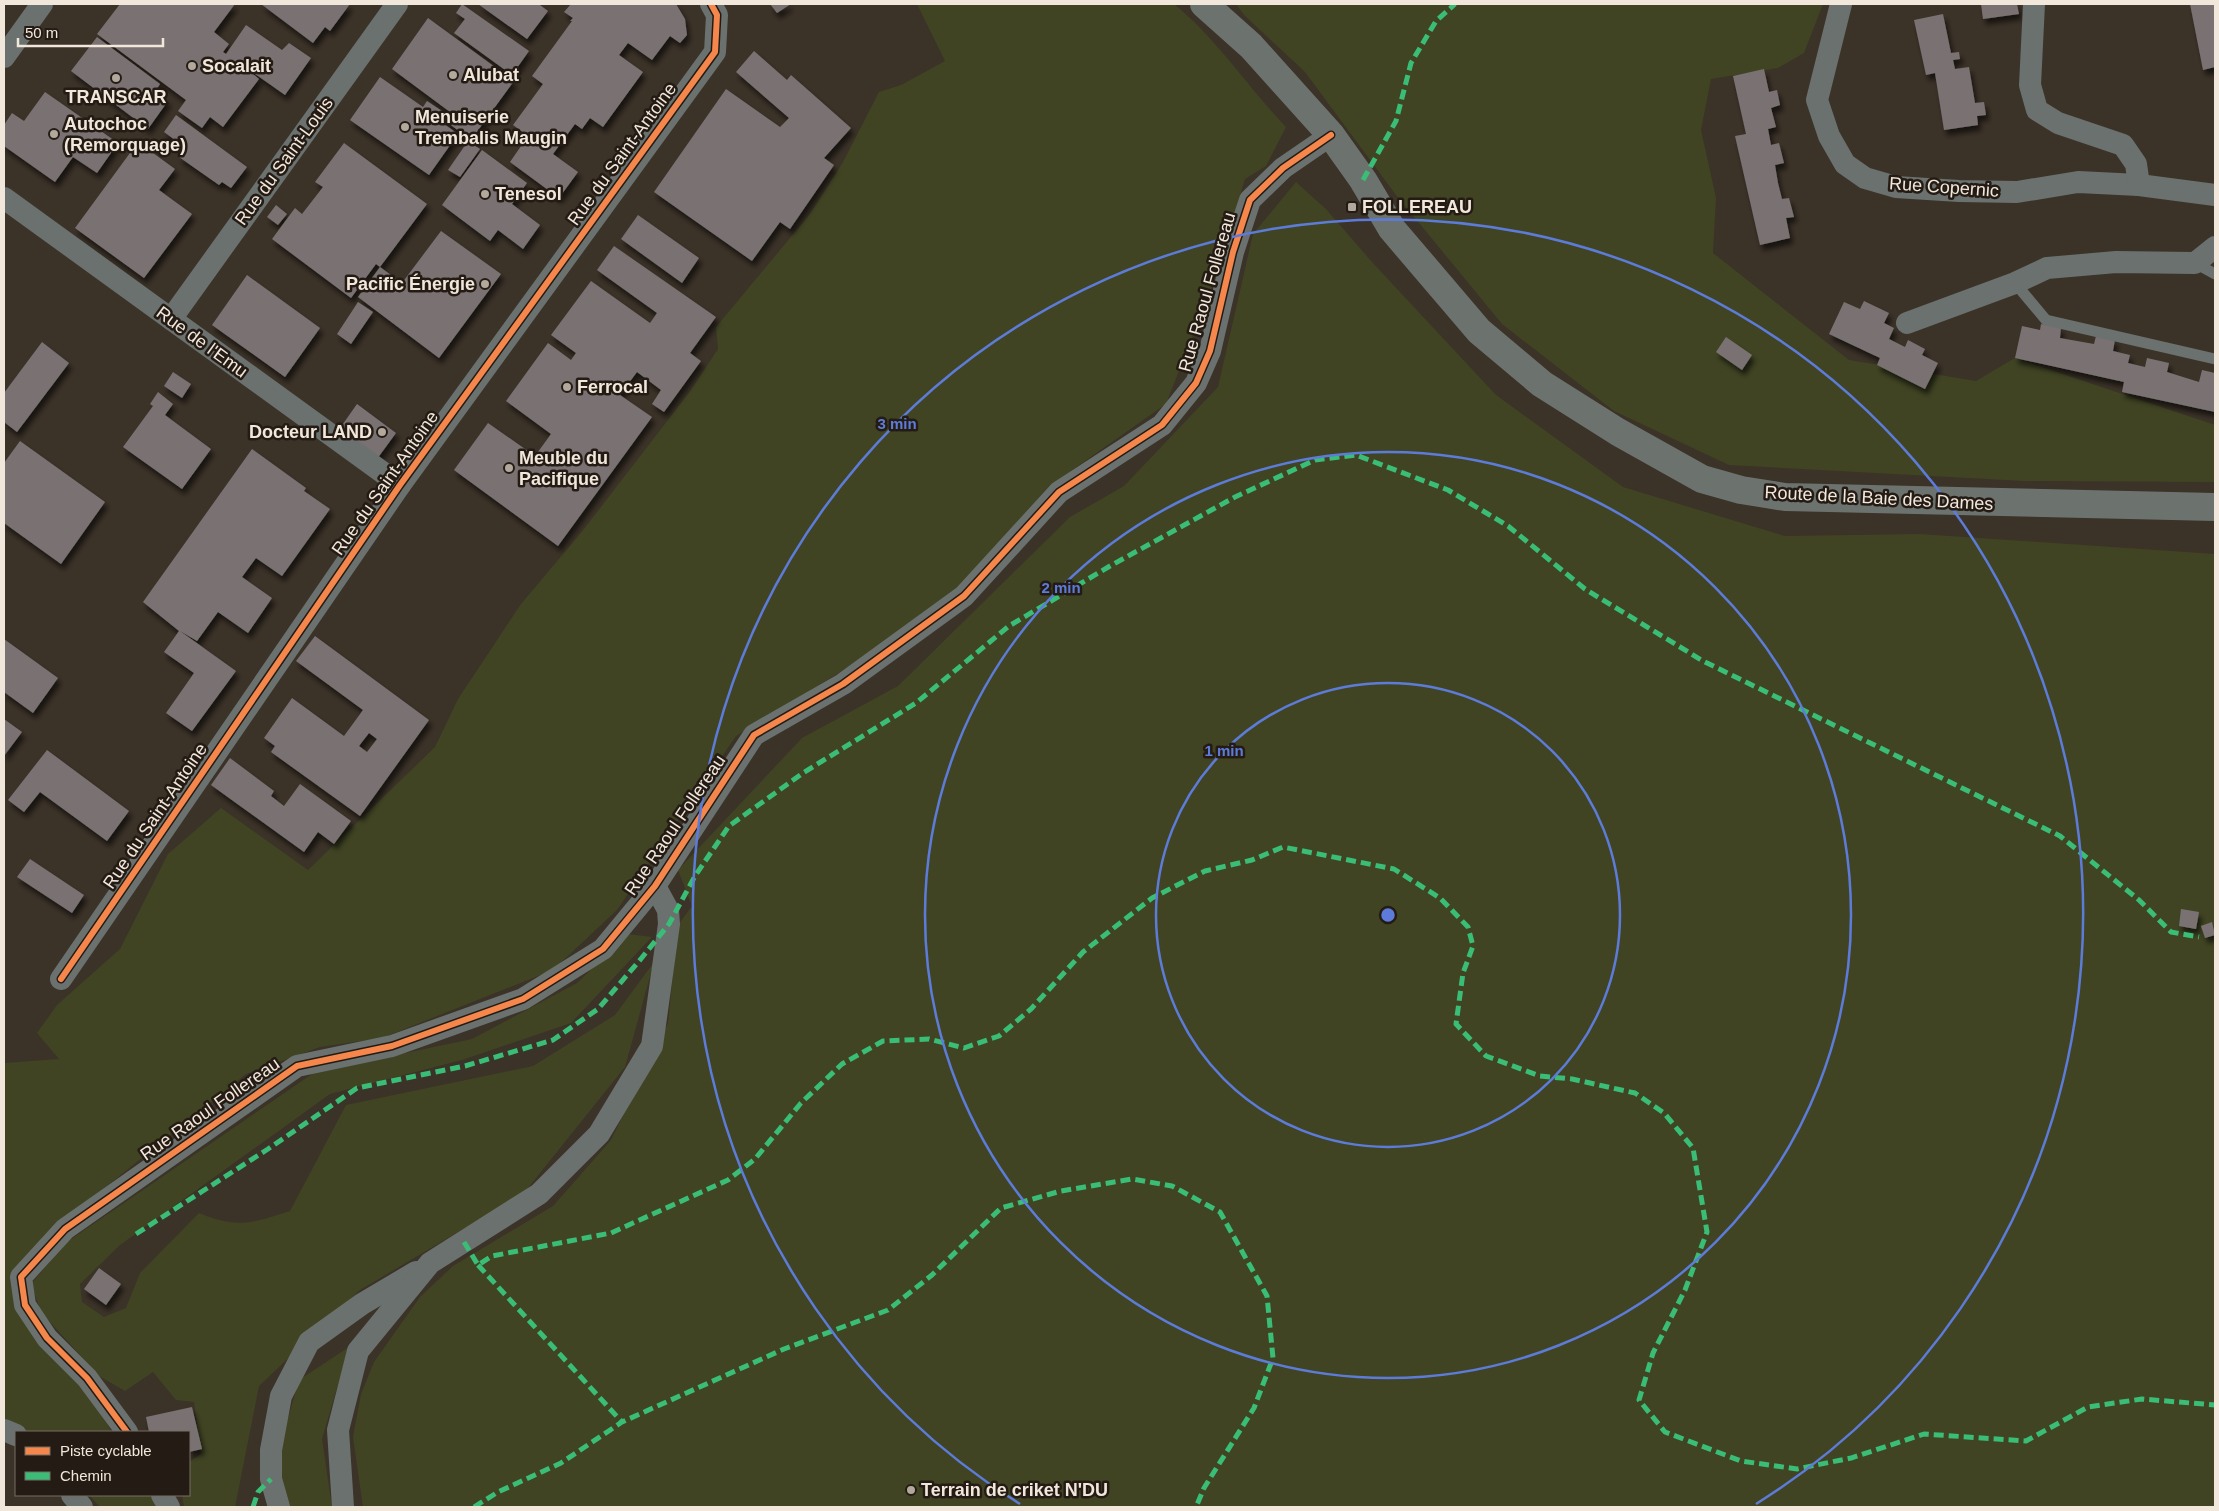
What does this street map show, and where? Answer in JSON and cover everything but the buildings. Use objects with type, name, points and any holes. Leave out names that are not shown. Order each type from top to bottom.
[{"type":"main road","name":"Route de la Baie des Dames","points":[[1204,4],[1251,46],[1331,135],[1363,180],[1392,229],[1479,331],[1542,384],[1618,432],[1702,479],[1740,490],[1785,497],[2215,507]]},
{"type":"street","points":[[4,57],[42,4]]},
{"type":"street","name":"Rue du Saint-Louis","points":[[171,319],[397,4]]},
{"type":"street","name":"Rue du Saint-Antoine","points":[[61,979],[400,485],[715,52],[717,15],[711,4]]},
{"type":"street","name":"Rue Copernic","points":[[1841,4],[1818,100],[1829,136],[1845,164],[1865,178],[1896,187],[1959,191],[2017,192],[2078,182],[2139,185],[2215,195]]},
{"type":"street","points":[[2034,4],[2030,84],[2037,110],[2058,123],[2123,145],[2136,164],[2139,185]]},
{"type":"street","name":"Rue Raoul Follereau","points":[[126,1431],[87,1378],[48,1338],[25,1305],[21,1277],[65,1229],[297,1066],[392,1046],[523,999],[603,949],[655,886],[754,735],[843,684],[964,596],[1059,492],[1162,425],[1196,384],[1210,351],[1233,252],[1250,200],[1283,168],[1331,135]]},
{"type":"street","name":"Rue de l'Emu","points":[[4,198],[400,485]]},
{"type":"street","points":[[1908,322],[2047,268],[2116,262],[2195,263],[2215,248]]},
{"type":"street","points":[[279,1507],[271,1479],[271,1450],[281,1396],[309,1342],[362,1304],[539,1194],[599,1134],[652,1046],[669,924],[668,910],[655,886]]},
{"type":"street","points":[[343,1507],[338,1430],[358,1351],[430,1263]]},
{"type":"street","points":[[73,1496],[82,1507]]},
{"type":"street","points":[[163,1496],[169,1507]]},
{"type":"lane","points":[[2195,263],[2215,274]]},
{"type":"lane","points":[[2015,282],[2046,320],[2215,359]]},
{"type":"green space","points":[[917,4],[1174,4],[1204,32],[1286,127],[1266,166],[1245,179],[1213,284],[1166,404],[1048,487],[941,614],[858,661],[736,736],[617,910],[553,970],[382,1038],[320,1047],[246,1074],[66,1219],[13,1273],[111,1431],[20,1431],[4,1420],[4,1063],[59,1059],[37,1033],[57,1005],[120,949],[168,854],[221,808],[308,870],[435,747],[458,699],[521,604],[584,529],[691,390],[718,349],[716,327],[810,214],[843,162],[879,92],[901,85],[945,61]]},
{"type":"green space","points":[[1236,4],[1823,4],[1804,53],[1778,68],[1711,79],[1701,130],[1716,198],[1713,253],[1849,360],[1976,381],[2015,358],[2215,425],[2215,482],[2024,481],[1729,465],[1614,411],[1502,324],[1396,195],[1305,72],[1244,15]]},
{"type":"green space","points":[[1296,182],[1326,209],[1372,262],[1496,395],[1623,487],[1785,536],[1920,534],[2215,554],[2215,1507],[363,1507],[353,1437],[361,1394],[374,1362],[420,1297],[453,1266],[553,1206],[611,1140],[668,1023],[678,925],[692,906],[678,870],[802,738],[898,686],[1070,517],[1124,486],[1218,387],[1253,234]]},
{"type":"green space","points":[[628,934],[652,937],[571,1023],[462,1060],[330,1094],[120,1245],[80,1284],[82,1302],[104,1317],[126,1308],[140,1273],[199,1213],[224,1221],[245,1223],[290,1211],[346,1105],[533,1066],[615,1015],[654,962],[625,1067],[524,1193],[360,1290],[259,1386],[235,1507],[184,1507],[182,1496],[190,1496],[190,1461],[201,1454],[194,1402],[176,1400],[153,1372],[125,1391],[99,1376],[41,1312],[31,1284],[67,1242],[315,1072],[472,1039],[577,983]]},
{"type":"green space","points":[[349,1347],[322,1439],[332,1507],[284,1507],[275,1464],[299,1380]]},
{"type":"green space","points":[[90,1496],[151,1496],[157,1507],[100,1507]]},
{"type":"marked path","points":[[1363,180],[1396,121],[1411,63],[1436,21],[1455,4]]},
{"type":"marked path","points":[[136,1234],[268,1149],[357,1088],[465,1066],[553,1040],[598,1009],[640,960],[669,924],[695,876],[729,826],[803,773],[916,703],[1009,626],[1110,566],[1235,497],[1315,460],[1356,455],[1448,490],[1508,526],[1585,589],[1703,661],[2060,836],[2139,900],[2171,932],[2199,937]]},
{"type":"marked path","points":[[464,1242],[478,1265],[492,1256],[611,1233],[728,1180],[755,1159],[801,1103],[842,1064],[883,1041],[929,1039],[964,1048],[999,1036],[1031,1009],[1083,952],[1152,898],[1205,871],[1252,860],[1283,847],[1394,869],[1440,898],[1468,927],[1473,946],[1463,973],[1456,1024],[1486,1056],[1540,1076],[1572,1079],[1635,1093],[1664,1113],[1693,1148],[1707,1232],[1685,1290],[1653,1353],[1639,1400],[1665,1432],[1741,1461],[1797,1469],[1851,1458],[1924,1434],[2026,1441],[2088,1407],[2142,1399],[2215,1405]]},
{"type":"marked path","points":[[474,1507],[498,1492],[561,1463],[622,1422],[784,1349],[888,1310],[932,1275],[1001,1208],[1061,1191],[1132,1179],[1172,1186],[1220,1212],[1267,1296],[1273,1358],[1254,1408],[1204,1488],[1196,1507]]},
{"type":"marked path","points":[[478,1265],[622,1422]]},
{"type":"marked path","points":[[253,1507],[258,1492],[271,1479]]},
{"type":"cycle path","points":[[61,979],[400,485],[715,52],[717,15],[711,4]]},
{"type":"cycle path","points":[[126,1431],[87,1378],[47,1338],[25,1305],[21,1277],[65,1229],[297,1066],[392,1046],[523,999],[603,949],[655,886],[754,735],[843,684],[964,596],[1059,492],[1162,425],[1196,383],[1210,351],[1233,252],[1250,200],[1283,168],[1331,135]]},
{"type":"place","name":"Socalait","points":[[192,66]]},
{"type":"place","name":"Alubat","points":[[453,75]]},
{"type":"place","name":"TRANSCAR","points":[[116,78]]},
{"type":"place","name":"Menuiserie Trembalis Maugin","points":[[405,127]]},
{"type":"place","name":"Autochoc (Remorquage)","points":[[54,134]]},
{"type":"place","name":"Tenesol","points":[[485,194]]},
{"type":"place","name":"FOLLEREAU","points":[[1352,207]]},
{"type":"place","name":"Pacific Énergie","points":[[485,284]]},
{"type":"place","name":"Ferrocal","points":[[567,387]]},
{"type":"place","name":"Docteur LAND","points":[[382,432]]},
{"type":"place","name":"Meuble du Pacifique","points":[[509,468]]},
{"type":"place","name":"Terrain de criket N'DU","points":[[911,1490]]}]
